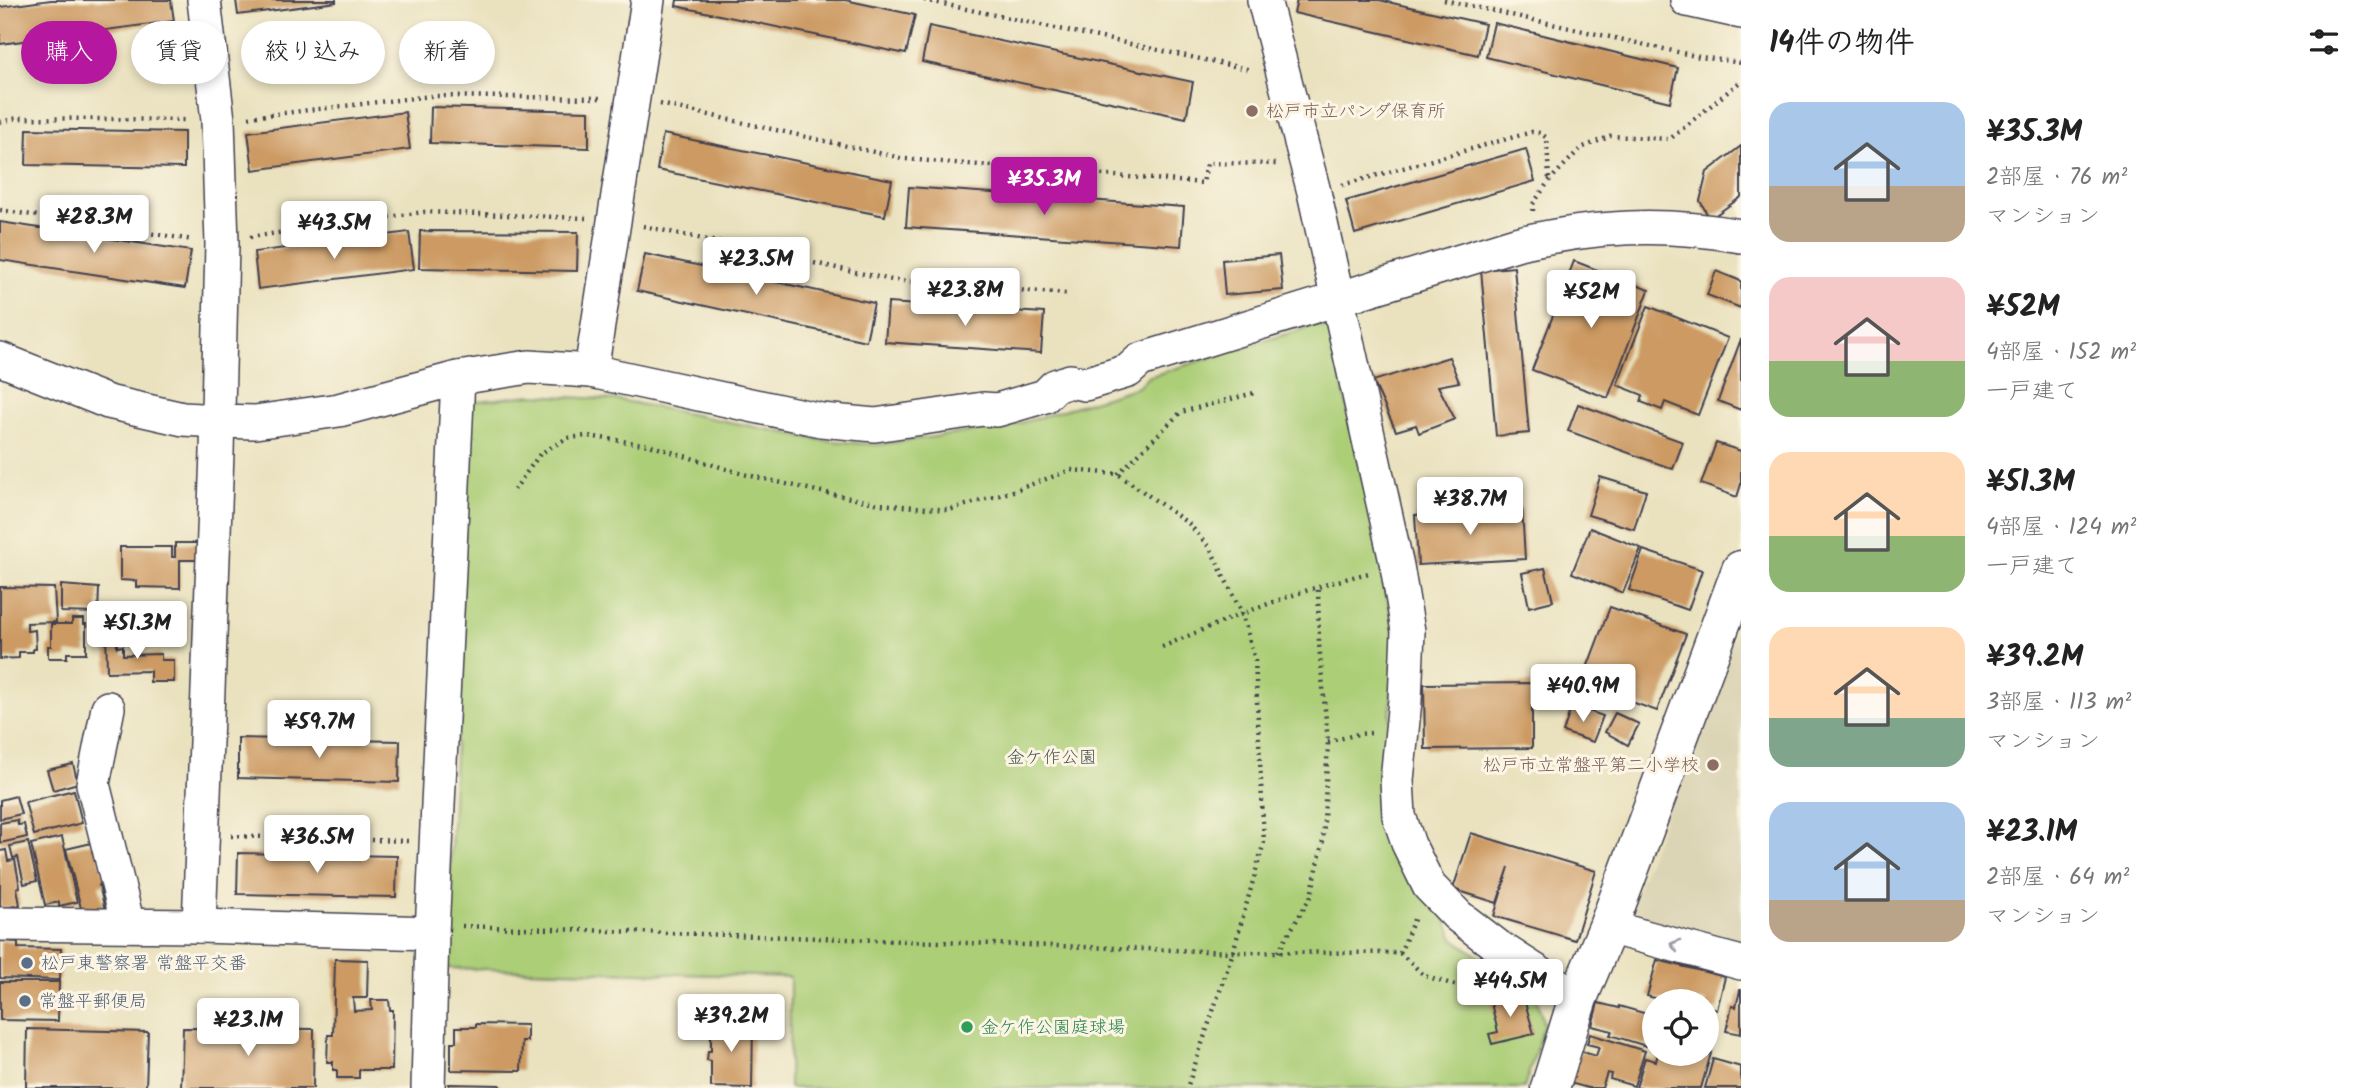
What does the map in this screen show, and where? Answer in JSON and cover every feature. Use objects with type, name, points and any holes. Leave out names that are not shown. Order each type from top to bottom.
[{"type":"street","points":[[200,926],[222,242],[218,120],[204,0]]},
{"type":"street","points":[[591,371],[648,0]]},
{"type":"street","points":[[1264,0],[1310,178],[1397,566],[1408,631],[1397,780],[1399,816],[1409,845],[1429,886],[1458,916],[1500,948],[1578,998]]},
{"type":"street","points":[[1687,0],[1741,12]]},
{"type":"street","points":[[0,359],[108,402],[183,419],[255,422],[339,411],[458,378],[529,367],[591,371],[821,420],[875,425],[983,409],[997,410],[1045,396],[1055,386],[1070,381],[1085,384],[1128,371],[1140,360],[1519,243],[1571,232],[1640,226],[1709,230],[1741,236]]},
{"type":"street","points":[[428,1088],[436,846],[458,378]]},
{"type":"street","points":[[1550,1088],[1578,998],[1608,927],[1741,570]]},
{"type":"street","points":[[108,708],[93,784],[128,925]]},
{"type":"street","points":[[0,924],[433,929]]},
{"type":"street","points":[[1608,927],[1741,963]]},
{"type":"path","points":[[924,0],[1284,77]]},
{"type":"path","points":[[1444,0],[1699,57],[1741,63]]},
{"type":"path","points":[[1533,215],[1533,204],[1549,181],[1581,148],[1611,136],[1670,139],[1741,81]]},
{"type":"path","points":[[0,122],[18,118],[218,120],[431,96],[633,98],[905,159],[1203,183],[1207,163],[1310,178],[1540,132],[1547,138],[1549,181]]},
{"type":"path","points":[[0,210],[222,242],[424,212],[614,219],[892,280],[1067,295]]},
{"type":"path","points":[[1118,474],[1181,412],[1254,393]]},
{"type":"path","points":[[514,489],[540,454],[567,438],[587,436],[649,445],[743,474],[842,497],[880,504],[949,510],[1071,470],[1118,474],[1189,524],[1210,548],[1242,613],[1255,660],[1264,842],[1233,952],[1186,1088]]},
{"type":"path","points":[[1162,647],[1318,585],[1397,566]]},
{"type":"path","points":[[1278,953],[1311,896],[1323,841],[1328,742],[1319,644],[1318,585]]},
{"type":"path","points":[[1328,742],[1358,734],[1402,732]]},
{"type":"path","points":[[202,835],[405,841],[436,846]]},
{"type":"path","points":[[1400,953],[1429,886]]},
{"type":"path","points":[[433,929],[1233,952],[1400,953],[1425,976],[1468,989],[1512,988]]},
{"type":"shaded area","name":"松戸市立常盤平第二小学校","points":[[1741,616],[1741,951],[1632,922],[1628,915]]},
{"type":"green space","name":"金ケ作公園","points":[[1316,325],[1330,328],[1386,583],[1395,640],[1386,785],[1454,939],[1536,996],[1544,1025],[1524,1088],[789,1088],[790,977],[446,968],[470,402],[532,395],[618,400],[821,440],[877,445],[984,430],[995,431],[1138,387],[1148,377]]},
{"type":"building","points":[[51,0],[171,0],[174,21],[131,21],[131,27],[117,29],[117,21],[21,21],[21,41],[0,44],[0,7]]},
{"type":"building","points":[[236,0],[336,0],[336,2],[238,15]]},
{"type":"building","points":[[677,0],[845,0],[915,15],[906,54],[676,6]]},
{"type":"building","points":[[1297,0],[1379,0],[1485,24],[1478,55],[1294,13]]},
{"type":"building","points":[[1494,23],[1678,68],[1670,102],[1486,57]]},
{"type":"building","points":[[929,26],[1193,82],[1186,118],[922,62]]},
{"type":"building","points":[[431,107],[589,111],[589,148],[430,143]]},
{"type":"building","points":[[405,112],[410,149],[253,170],[248,132]]},
{"type":"building","points":[[27,129],[184,132],[184,168],[26,165]]},
{"type":"building","points":[[663,134],[892,180],[885,216],[657,170]]},
{"type":"building","points":[[1741,146],[1741,197],[1710,219],[1700,201],[1707,172]]},
{"type":"building","points":[[1526,149],[1535,181],[1355,234],[1346,201]]},
{"type":"building","points":[[909,187],[1184,207],[1181,246],[906,227]]},
{"type":"building","points":[[0,222],[191,251],[185,288],[0,260]]},
{"type":"building","points":[[420,231],[578,232],[577,271],[419,268]]},
{"type":"building","points":[[409,232],[414,269],[258,289],[254,252]]},
{"type":"building","points":[[645,254],[874,303],[866,341],[637,291]]},
{"type":"building","points":[[1279,255],[1283,290],[1225,295],[1222,260]]},
{"type":"building","points":[[1574,261],[1649,290],[1608,398],[1532,370]]},
{"type":"building","points":[[1514,267],[1529,433],[1496,436],[1481,270]]},
{"type":"building","points":[[1716,271],[1741,281],[1741,308],[1707,295]]},
{"type":"building","points":[[888,303],[1044,313],[1041,353],[885,342]]},
{"type":"building","points":[[1648,306],[1728,338],[1698,415],[1665,402],[1662,410],[1641,402],[1643,395],[1617,385]]},
{"type":"building","points":[[1741,339],[1741,410],[1718,401]]},
{"type":"building","points":[[1449,357],[1459,382],[1438,386],[1455,419],[1419,433],[1416,425],[1396,431],[1373,381]]},
{"type":"building","points":[[1578,404],[1683,442],[1673,469],[1568,431]]},
{"type":"building","points":[[1716,443],[1741,451],[1741,484],[1737,497],[1701,484]]},
{"type":"building","points":[[1600,477],[1646,491],[1634,529],[1588,515]]},
{"type":"building","points":[[1522,509],[1525,559],[1418,565],[1415,515]]},
{"type":"building","points":[[1590,528],[1641,548],[1623,593],[1572,573]]},
{"type":"building","points":[[175,543],[201,543],[201,560],[180,560],[180,588],[136,587],[136,581],[120,580],[120,547],[172,547],[172,557],[175,557]]},
{"type":"building","points":[[1643,550],[1702,570],[1688,610],[1629,590]]},
{"type":"building","points":[[1545,568],[1553,601],[1529,607],[1522,573]]},
{"type":"building","points":[[61,585],[99,588],[98,613],[61,612]]},
{"type":"building","points":[[0,587],[54,588],[56,622],[27,623],[27,631],[35,630],[36,649],[33,649],[33,652],[19,652],[19,658],[0,659]]},
{"type":"building","points":[[1610,607],[1686,634],[1657,711],[1581,684]]},
{"type":"building","points":[[72,619],[84,619],[86,653],[67,653],[67,658],[48,658],[51,624],[72,624]]},
{"type":"building","points":[[117,626],[117,647],[123,646],[123,655],[161,654],[161,660],[174,660],[174,682],[150,682],[150,671],[107,672],[106,627]]},
{"type":"building","points":[[1532,683],[1532,748],[1425,749],[1424,684]]},
{"type":"building","points":[[1572,705],[1603,716],[1593,742],[1563,732]]},
{"type":"building","points":[[1615,713],[1639,724],[1628,745],[1605,732]]},
{"type":"building","points":[[238,738],[400,741],[399,782],[238,778]]},
{"type":"building","points":[[73,764],[78,783],[53,790],[47,770]]},
{"type":"building","points":[[74,790],[82,823],[34,835],[25,802]]},
{"type":"building","points":[[16,796],[21,814],[0,819],[0,800]]},
{"type":"building","points":[[17,820],[18,825],[24,824],[27,837],[0,843],[0,823]]},
{"type":"building","points":[[1471,833],[1596,871],[1575,940],[1494,916],[1509,867],[1497,903],[1453,889]]},
{"type":"building","points":[[62,837],[77,902],[59,906],[59,902],[45,905],[31,844]]},
{"type":"building","points":[[28,842],[37,881],[24,884],[18,857],[13,858],[10,846]]},
{"type":"building","points":[[96,842],[106,884],[99,885],[105,910],[83,916],[66,849]]},
{"type":"building","points":[[6,850],[8,861],[15,860],[20,905],[0,909],[0,851]]},
{"type":"building","points":[[238,853],[397,856],[396,897],[237,894]]},
{"type":"building","points":[[0,941],[18,942],[18,948],[61,949],[60,980],[0,978]]},
{"type":"building","points":[[335,959],[368,960],[367,998],[353,998],[354,1011],[372,1010],[371,1000],[389,1000],[390,1010],[393,1010],[392,1070],[359,1070],[359,1078],[337,1078],[333,1062],[327,1062],[328,1035],[333,1035]]},
{"type":"building","points":[[1657,960],[1725,977],[1719,1002],[1719,989],[1649,989]]},
{"type":"building","points":[[0,982],[59,982],[58,1021],[0,1020]]},
{"type":"building","points":[[1740,990],[1741,1034],[1726,1031],[1732,1006],[1736,1007]]},
{"type":"building","points":[[1514,992],[1516,1000],[1524,999],[1534,1034],[1492,1044],[1489,1034],[1498,1032],[1490,999]]},
{"type":"building","points":[[1598,1003],[1642,1013],[1642,1045],[1610,1035],[1612,1031],[1592,1026]]},
{"type":"building","points":[[714,1020],[753,1022],[752,1088],[711,1087],[711,1061],[707,1060],[708,1051],[711,1051],[711,1025]]},
{"type":"building","points":[[476,1024],[527,1025],[527,1041],[522,1041],[521,1071],[451,1070],[451,1042],[456,1042],[456,1027],[476,1027]]},
{"type":"building","points":[[183,1028],[314,1029],[313,1088],[181,1088]]},
{"type":"building","points":[[27,1029],[148,1032],[146,1088],[26,1088]]},
{"type":"building","points":[[1590,1034],[1642,1050],[1642,1061],[1634,1086],[1610,1079],[1611,1074],[1607,1073],[1602,1088],[1588,1088],[1570,1083],[1580,1051],[1596,1056],[1599,1047],[1587,1044]]},
{"type":"building","points":[[1719,1061],[1741,1067],[1741,1088],[1705,1088],[1711,1066],[1719,1066]]},
{"type":"building","points":[[1643,1066],[1707,1066],[1701,1088],[1636,1088]]},
{"type":"building","points":[[449,1084],[500,1085],[500,1088],[449,1088]]},
{"type":"place","name":"松戸市立パンダ保育所","points":[[1252,111]]},
{"type":"place","name":"松戸市立常盤平第二小学校","points":[[1713,765]]},
{"type":"place","name":"松戸東警察署 常盤平交番","points":[[27,963]]},
{"type":"place","name":"常盤平郵便局","points":[[25,1001]]},
{"type":"place","name":"金ケ作公園庭球場","points":[[967,1027]]}]
